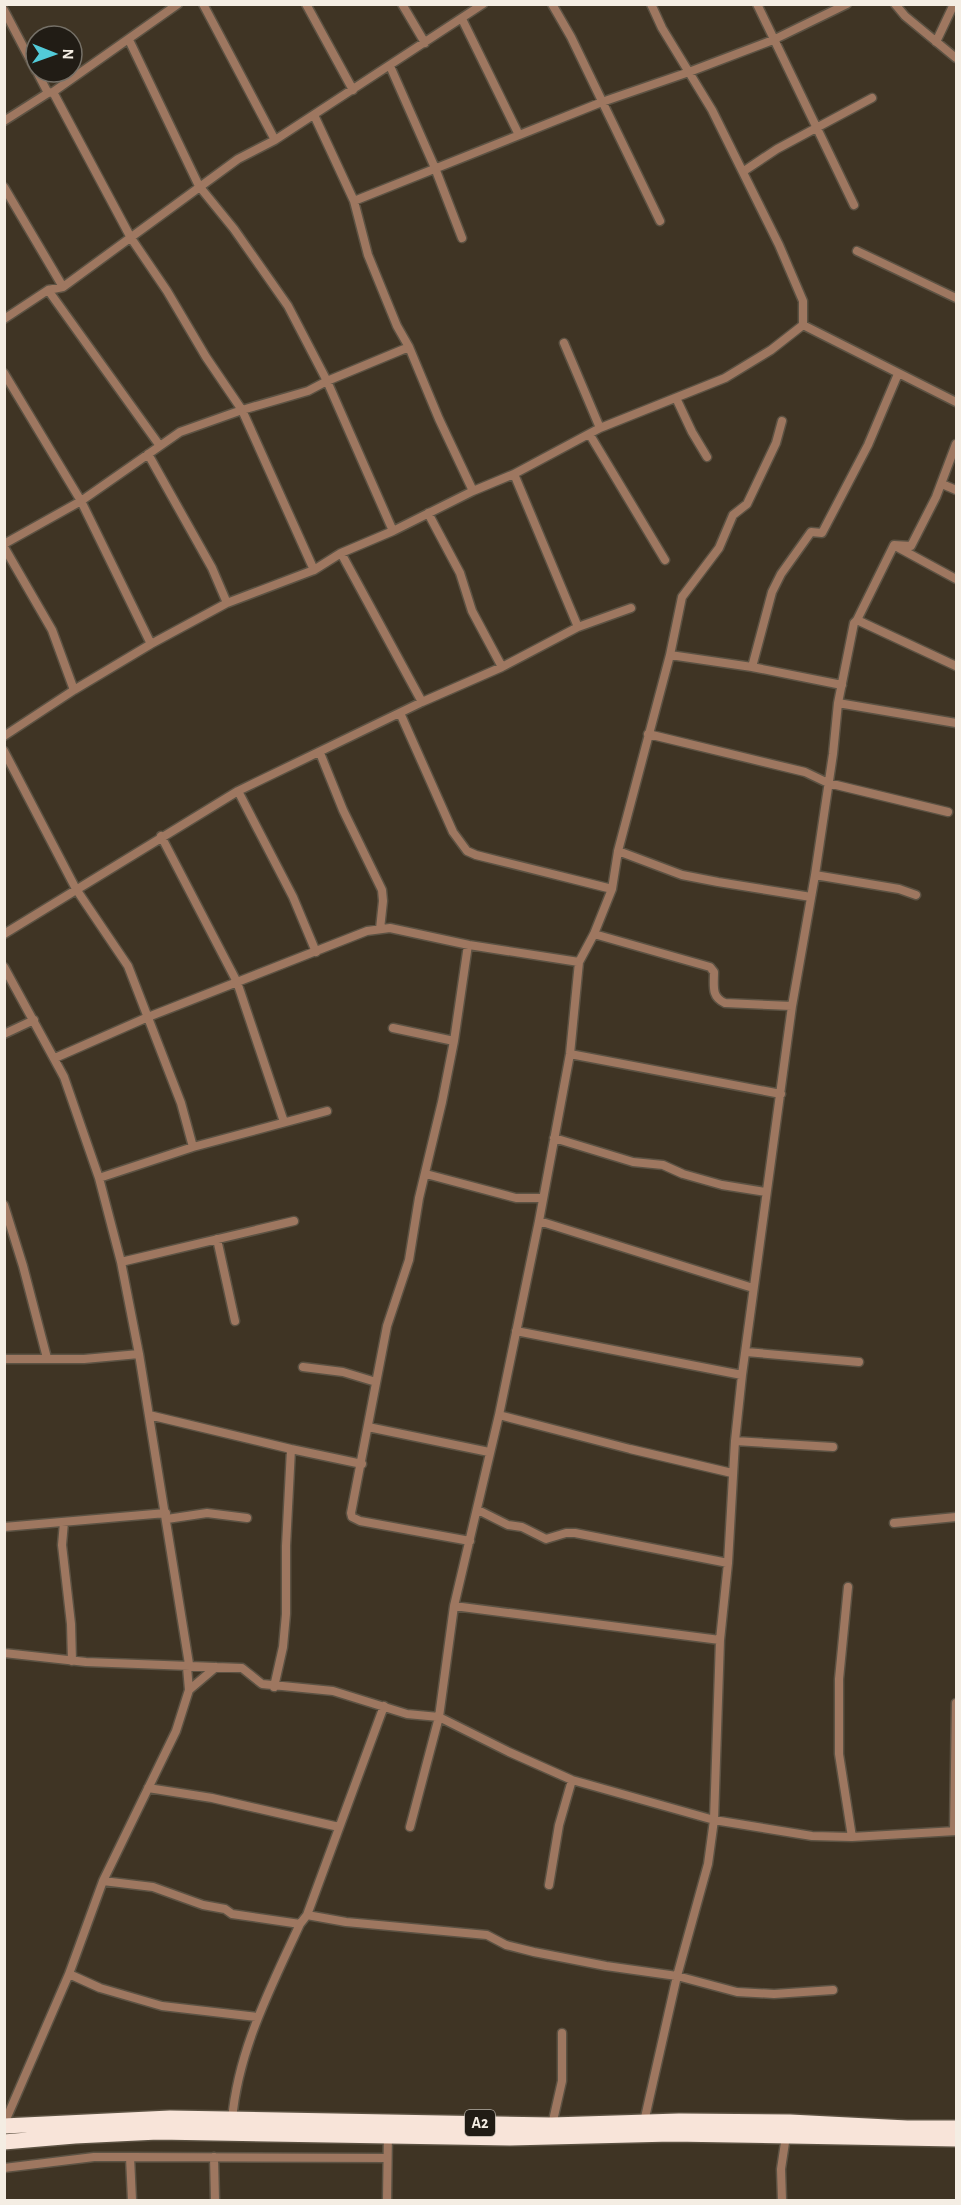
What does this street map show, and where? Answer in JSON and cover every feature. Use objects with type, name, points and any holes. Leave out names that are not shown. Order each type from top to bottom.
[{"type":"highway","name":"A2","points":[[4,2125],[170,2118],[388,2128],[510,2138],[672,2134],[957,2139]]},
{"type":"highway","name":"A2","points":[[4,2142],[158,2132],[644,2122],[790,2122],[957,2128]]},
{"type":"street","points":[[4,122],[129,40],[178,4]]},
{"type":"street","points":[[202,4],[275,140]]},
{"type":"street","points":[[306,4],[353,90]]},
{"type":"street","points":[[402,4],[425,43]]},
{"type":"street","points":[[4,319],[48,290],[63,287],[238,159],[275,140],[462,20],[483,4]]},
{"type":"street","points":[[552,4],[571,37],[660,221]]},
{"type":"street","points":[[651,4],[712,110],[794,275],[803,301],[803,325]]},
{"type":"street","points":[[757,4],[854,205]]},
{"type":"street","points":[[354,201],[602,102],[773,40],[847,4]]},
{"type":"street","points":[[895,4],[904,16],[957,58]]},
{"type":"street","points":[[936,42],[953,6]]},
{"type":"street","points":[[4,10],[24,48]]},
{"type":"street","points":[[462,20],[519,135]]},
{"type":"street","points":[[129,40],[199,186],[234,229],[288,306],[327,381],[393,531]]},
{"type":"street","points":[[390,66],[435,168],[462,238]]},
{"type":"street","points":[[45,84],[130,238],[167,291],[206,357],[242,410],[314,570]]},
{"type":"street","points":[[744,171],[777,150],[872,98]]},
{"type":"street","points":[[314,115],[354,201],[368,255],[397,326],[409,347],[439,419],[473,491]]},
{"type":"street","points":[[4,188],[63,287]]},
{"type":"street","points":[[857,251],[957,298]]},
{"type":"street","points":[[48,290],[159,446]]},
{"type":"street","points":[[803,325],[957,402]]},
{"type":"street","points":[[4,736],[74,690],[151,644],[227,603],[314,570],[341,553],[514,474],[600,428],[725,378],[771,350],[803,325]]},
{"type":"street","points":[[564,343],[600,428]]},
{"type":"street","points":[[74,690],[52,630],[4,545],[81,501],[180,432],[242,410],[308,391],[409,347]]},
{"type":"street","points":[[4,373],[81,501],[151,644]]},
{"type":"street","points":[[752,667],[772,592],[781,574],[811,532],[822,533],[867,445],[898,374]]},
{"type":"street","points":[[676,398],[707,457]]},
{"type":"street","points":[[410,1827],[439,1717],[454,1606],[499,1415],[539,1221],[570,1053],[579,962],[594,934],[612,889],[618,851],[670,655],[682,597],[719,548],[733,515],[747,504],[776,443],[782,421]]},
{"type":"street","points":[[590,435],[665,560]]},
{"type":"street","points":[[894,545],[911,546],[942,484],[957,444]]},
{"type":"street","points":[[148,454],[206,555],[227,603]]},
{"type":"street","points":[[514,474],[578,627]]},
{"type":"street","points":[[942,484],[957,490]]},
{"type":"street","points":[[428,513],[460,573],[472,611],[502,667]]},
{"type":"street","points":[[894,545],[957,579]]},
{"type":"street","points":[[644,2122],[677,1977],[708,1864],[714,1820],[720,1640],[728,1563],[732,1473],[742,1375],[766,1192],[782,1094],[792,1006],[815,875],[844,663],[854,623],[894,545]]},
{"type":"street","points":[[341,553],[422,702]]},
{"type":"street","points":[[4,934],[238,791],[422,702],[502,667],[578,627],[632,608]]},
{"type":"street","points":[[857,620],[957,666]]},
{"type":"street","points":[[670,655],[752,667],[842,685]]},
{"type":"street","points":[[838,703],[957,723]]},
{"type":"street","points":[[400,713],[453,832],[467,851],[612,889]]},
{"type":"street","points":[[648,734],[805,772],[828,783],[948,812]]},
{"type":"street","points":[[4,751],[76,889],[128,966],[181,1103],[194,1147]]},
{"type":"street","points":[[320,753],[343,810],[382,890],[380,929]]},
{"type":"street","points":[[238,791],[293,897],[316,952]]},
{"type":"street","points":[[161,836],[237,982],[284,1122]]},
{"type":"street","points":[[618,851],[682,874],[811,897]]},
{"type":"street","points":[[815,875],[898,889],[916,895]]},
{"type":"street","points":[[55,1058],[148,1017],[367,932],[380,929],[390,928],[468,945],[579,962]]},
{"type":"street","points":[[594,934],[710,967],[714,972],[714,995],[717,1000],[725,1003],[792,1006]]},
{"type":"street","points":[[468,945],[454,1041],[419,1198],[409,1260],[387,1326],[351,1513],[355,1520],[470,1541]]},
{"type":"street","points":[[4,967],[64,1077],[99,1178],[121,1262],[139,1354],[189,1664],[187,1667],[189,1690],[176,1731],[103,1881],[69,1974],[4,2125]]},
{"type":"street","points":[[4,1034],[34,1020]]},
{"type":"street","points":[[393,1028],[454,1041]]},
{"type":"street","points":[[570,1053],[782,1094]]},
{"type":"street","points":[[99,1178],[194,1147],[327,1111]]},
{"type":"street","points":[[554,1138],[633,1162],[663,1165],[683,1174],[722,1185],[766,1192]]},
{"type":"street","points":[[426,1174],[516,1198],[542,1198]]},
{"type":"street","points":[[4,1204],[47,1358]]},
{"type":"street","points":[[121,1262],[294,1221]]},
{"type":"street","points":[[539,1221],[753,1288]]},
{"type":"street","points":[[217,1239],[235,1321]]},
{"type":"street","points":[[516,1331],[742,1375]]},
{"type":"street","points":[[746,1352],[859,1362]]},
{"type":"street","points":[[4,1359],[84,1359],[139,1354]]},
{"type":"street","points":[[303,1367],[343,1372],[376,1382]]},
{"type":"street","points":[[149,1415],[362,1464]]},
{"type":"street","points":[[499,1415],[732,1473]]},
{"type":"street","points":[[368,1427],[489,1452]]},
{"type":"street","points":[[735,1441],[833,1447]]},
{"type":"street","points":[[274,1687],[283,1647],[286,1614],[286,1546],[291,1449]]},
{"type":"street","points":[[478,1510],[508,1525],[522,1527],[546,1539],[566,1533],[575,1533],[728,1563]]},
{"type":"street","points":[[4,1527],[207,1513],[247,1518]]},
{"type":"street","points":[[894,1522],[957,1517]]},
{"type":"street","points":[[64,1522],[62,1545],[71,1624],[72,1661]]},
{"type":"street","points":[[848,1587],[839,1679],[839,1754],[852,1837]]},
{"type":"street","points":[[454,1606],[720,1640]]},
{"type":"street","points":[[4,1653],[72,1661],[242,1668],[261,1684],[333,1691],[407,1714],[439,1717],[572,1780],[714,1820],[812,1836],[852,1837],[955,1831],[957,1703]]},
{"type":"street","points":[[189,1690],[216,1667]]},
{"type":"street","points":[[232,2120],[236,2091],[257,2017],[300,1924],[307,1915],[384,1706]]},
{"type":"street","points":[[549,1885],[560,1825],[572,1780]]},
{"type":"street","points":[[148,1788],[212,1798],[339,1827]]},
{"type":"street","points":[[103,1881],[153,1887],[202,1905],[225,1909],[232,1914],[300,1924]]},
{"type":"street","points":[[307,1915],[346,1922],[487,1935],[506,1944],[534,1952],[677,1977],[737,1992],[774,1994],[833,1990]]},
{"type":"street","points":[[69,1974],[100,1988],[162,2006],[257,2017]]},
{"type":"street","points":[[552,2125],[562,2081],[562,2033]]},
{"type":"street","points":[[387,2200],[388,2128]]},
{"type":"street","points":[[782,2200],[781,2169],[786,2136]]},
{"type":"street","points":[[4,2168],[94,2157],[387,2158]]},
{"type":"street","points":[[130,2157],[132,2200]]},
{"type":"street","points":[[214,2157],[215,2200]]}]
